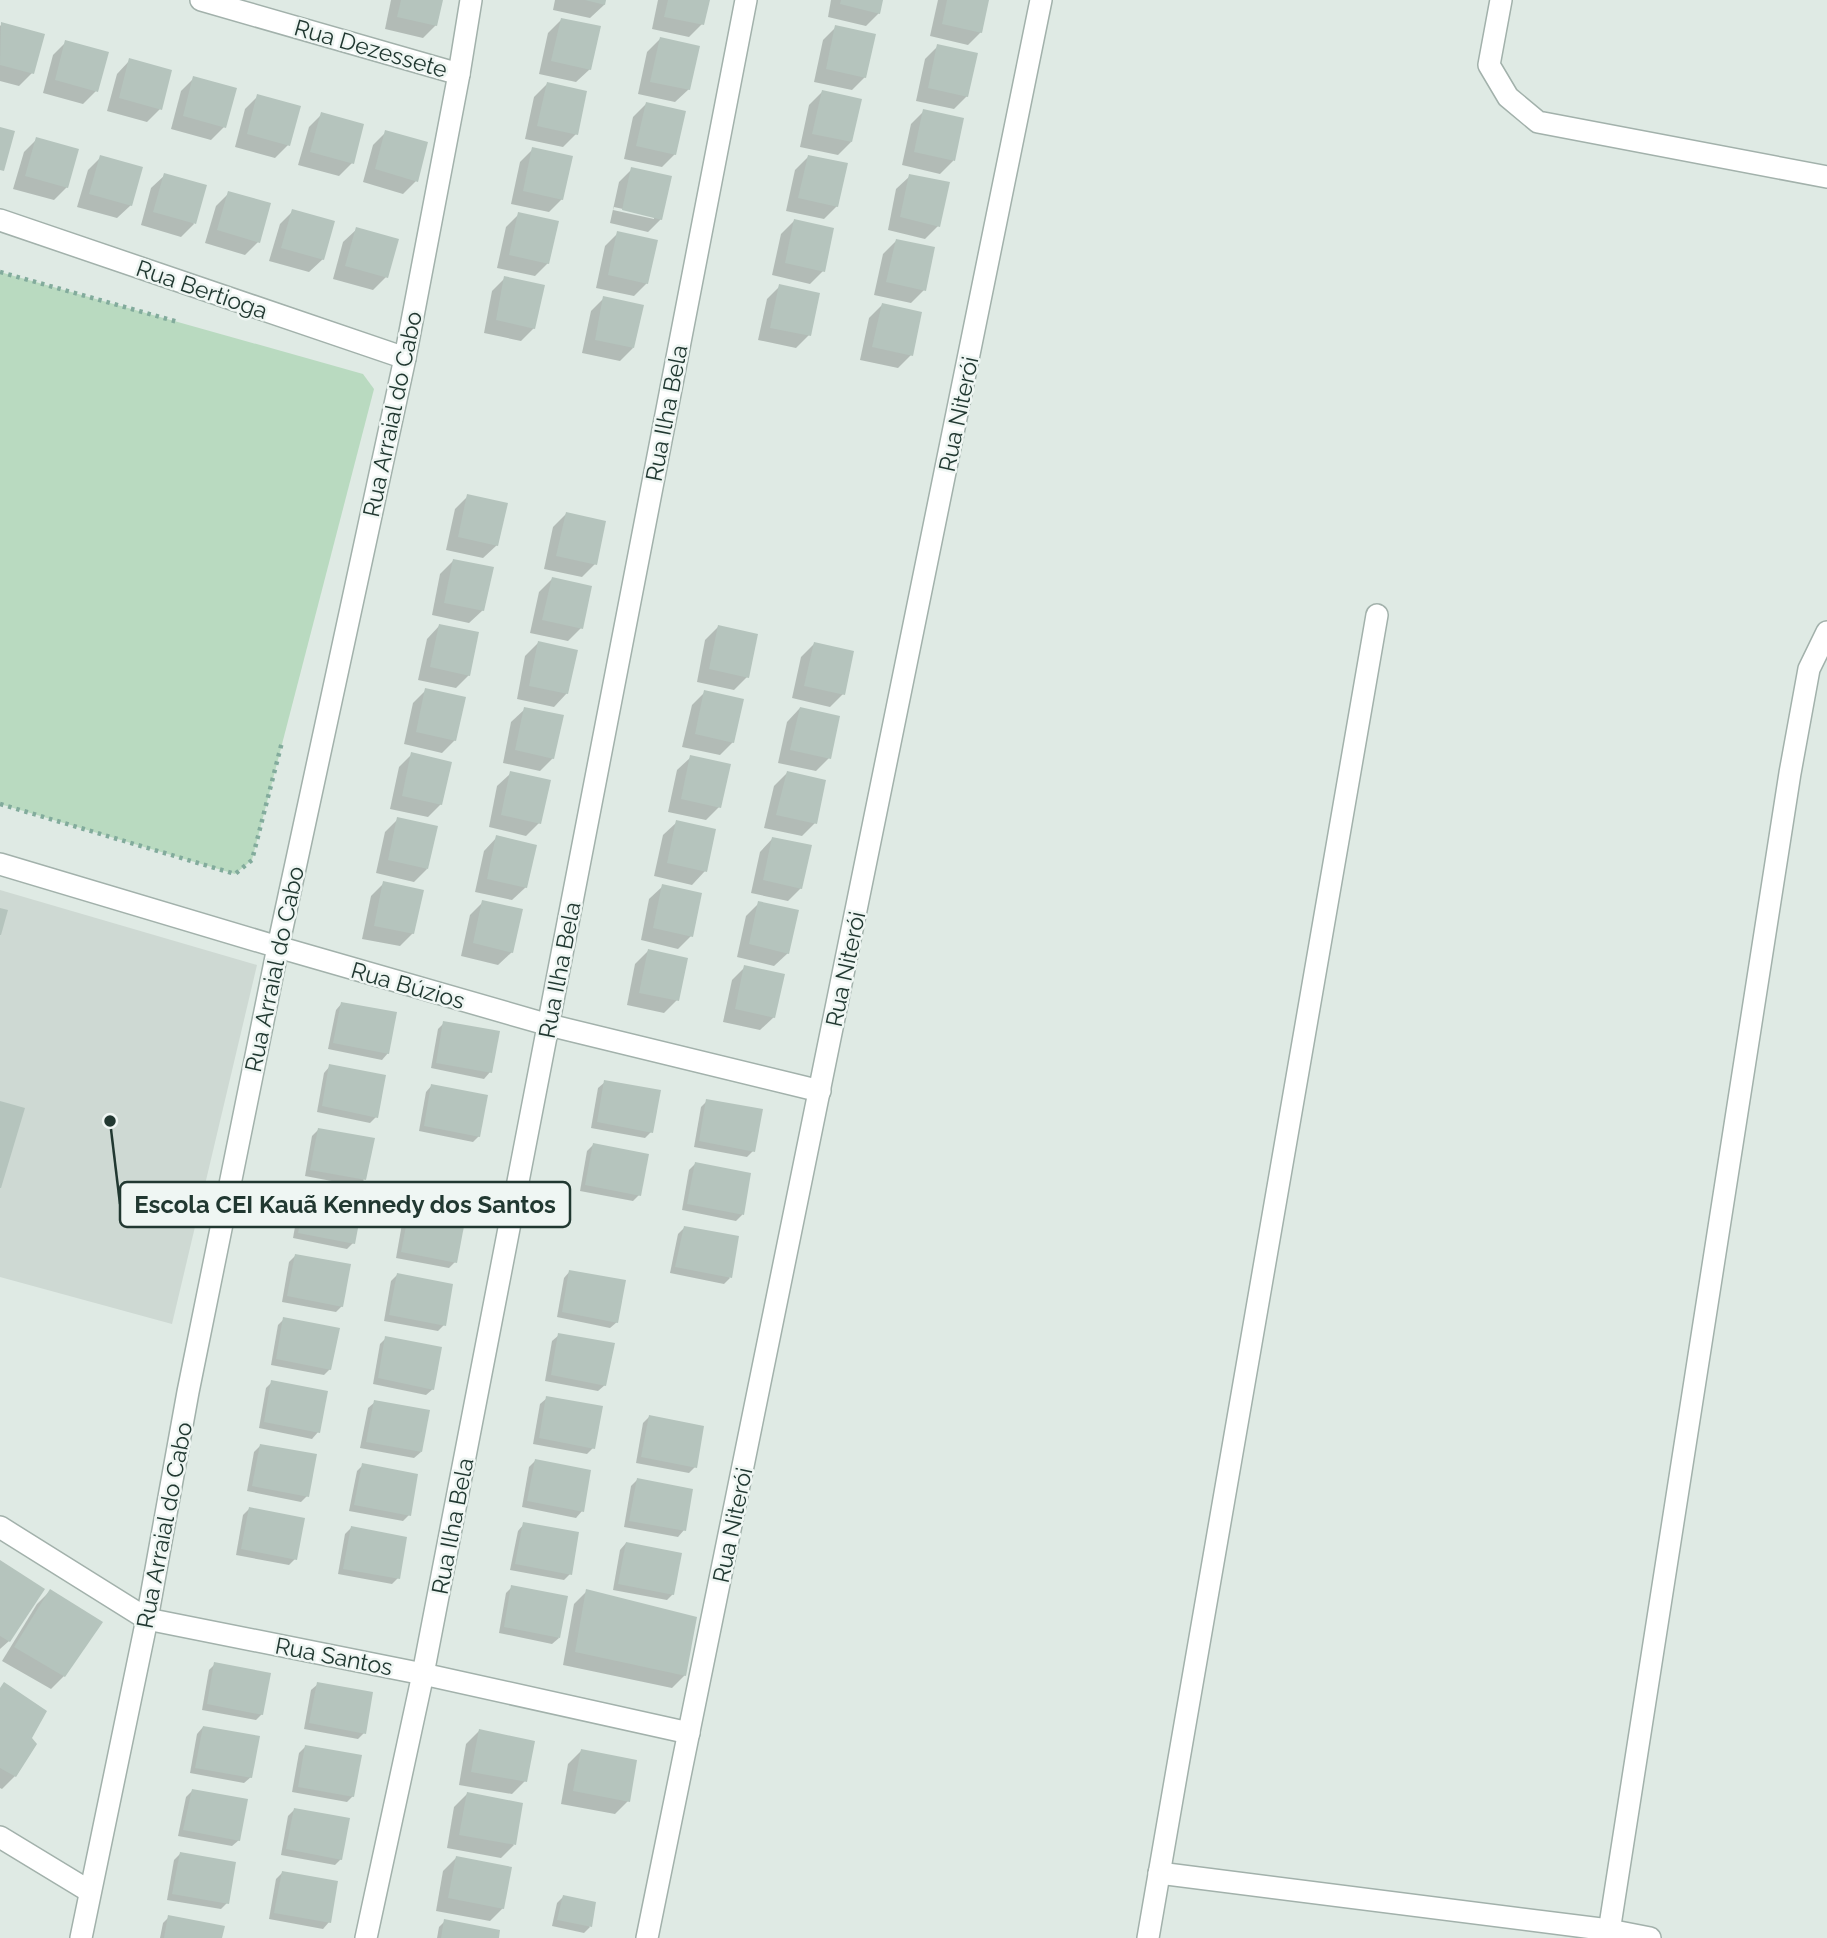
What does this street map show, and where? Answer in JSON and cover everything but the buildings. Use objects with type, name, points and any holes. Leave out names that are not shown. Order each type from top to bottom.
[{"type":"street","name":"Rua Dezessete","points":[[201,0],[459,74]]},
{"type":"street","name":"Rua Arraial do Cabo","points":[[81,1938],[147,1619],[191,1378],[278,947],[405,358],[471,0]]},
{"type":"street","name":"Rua Ilha Bela","points":[[366,1938],[423,1674],[746,0]]},
{"type":"street","name":"Rua Niterói","points":[[647,1938],[1041,0]]},
{"type":"street","points":[[1501,0],[1489,65],[1508,97],[1538,122],[1827,177]]},
{"type":"street","name":"Rua Bertioga","points":[[0,220],[405,358]]},
{"type":"street","points":[[1148,1938],[1377,614]]},
{"type":"street","points":[[1608,1934],[1790,773],[1809,668],[1827,632]]},
{"type":"street","name":"Rua Búzios","points":[[0,864],[549,1025],[820,1091]]},
{"type":"street","name":"Rua Santos","points":[[0,1527],[147,1619],[423,1674],[689,1733]]},
{"type":"street","points":[[0,1837],[89,1891]]},
{"type":"street","points":[[1159,1873],[1650,1938]]},
{"type":"path","points":[[0,272],[188,325]]},
{"type":"path","points":[[0,804],[235,874],[252,860],[283,738]]},
{"type":"shaded area","points":[[0,890],[257,965],[172,1324],[0,1277]]},
{"type":"green space","points":[[0,272],[363,374],[374,389],[252,860],[235,874],[0,804]]},
{"type":"place","name":"Escola CEI Kauã Kennedy dos Santos","points":[[110,1121]]}]
